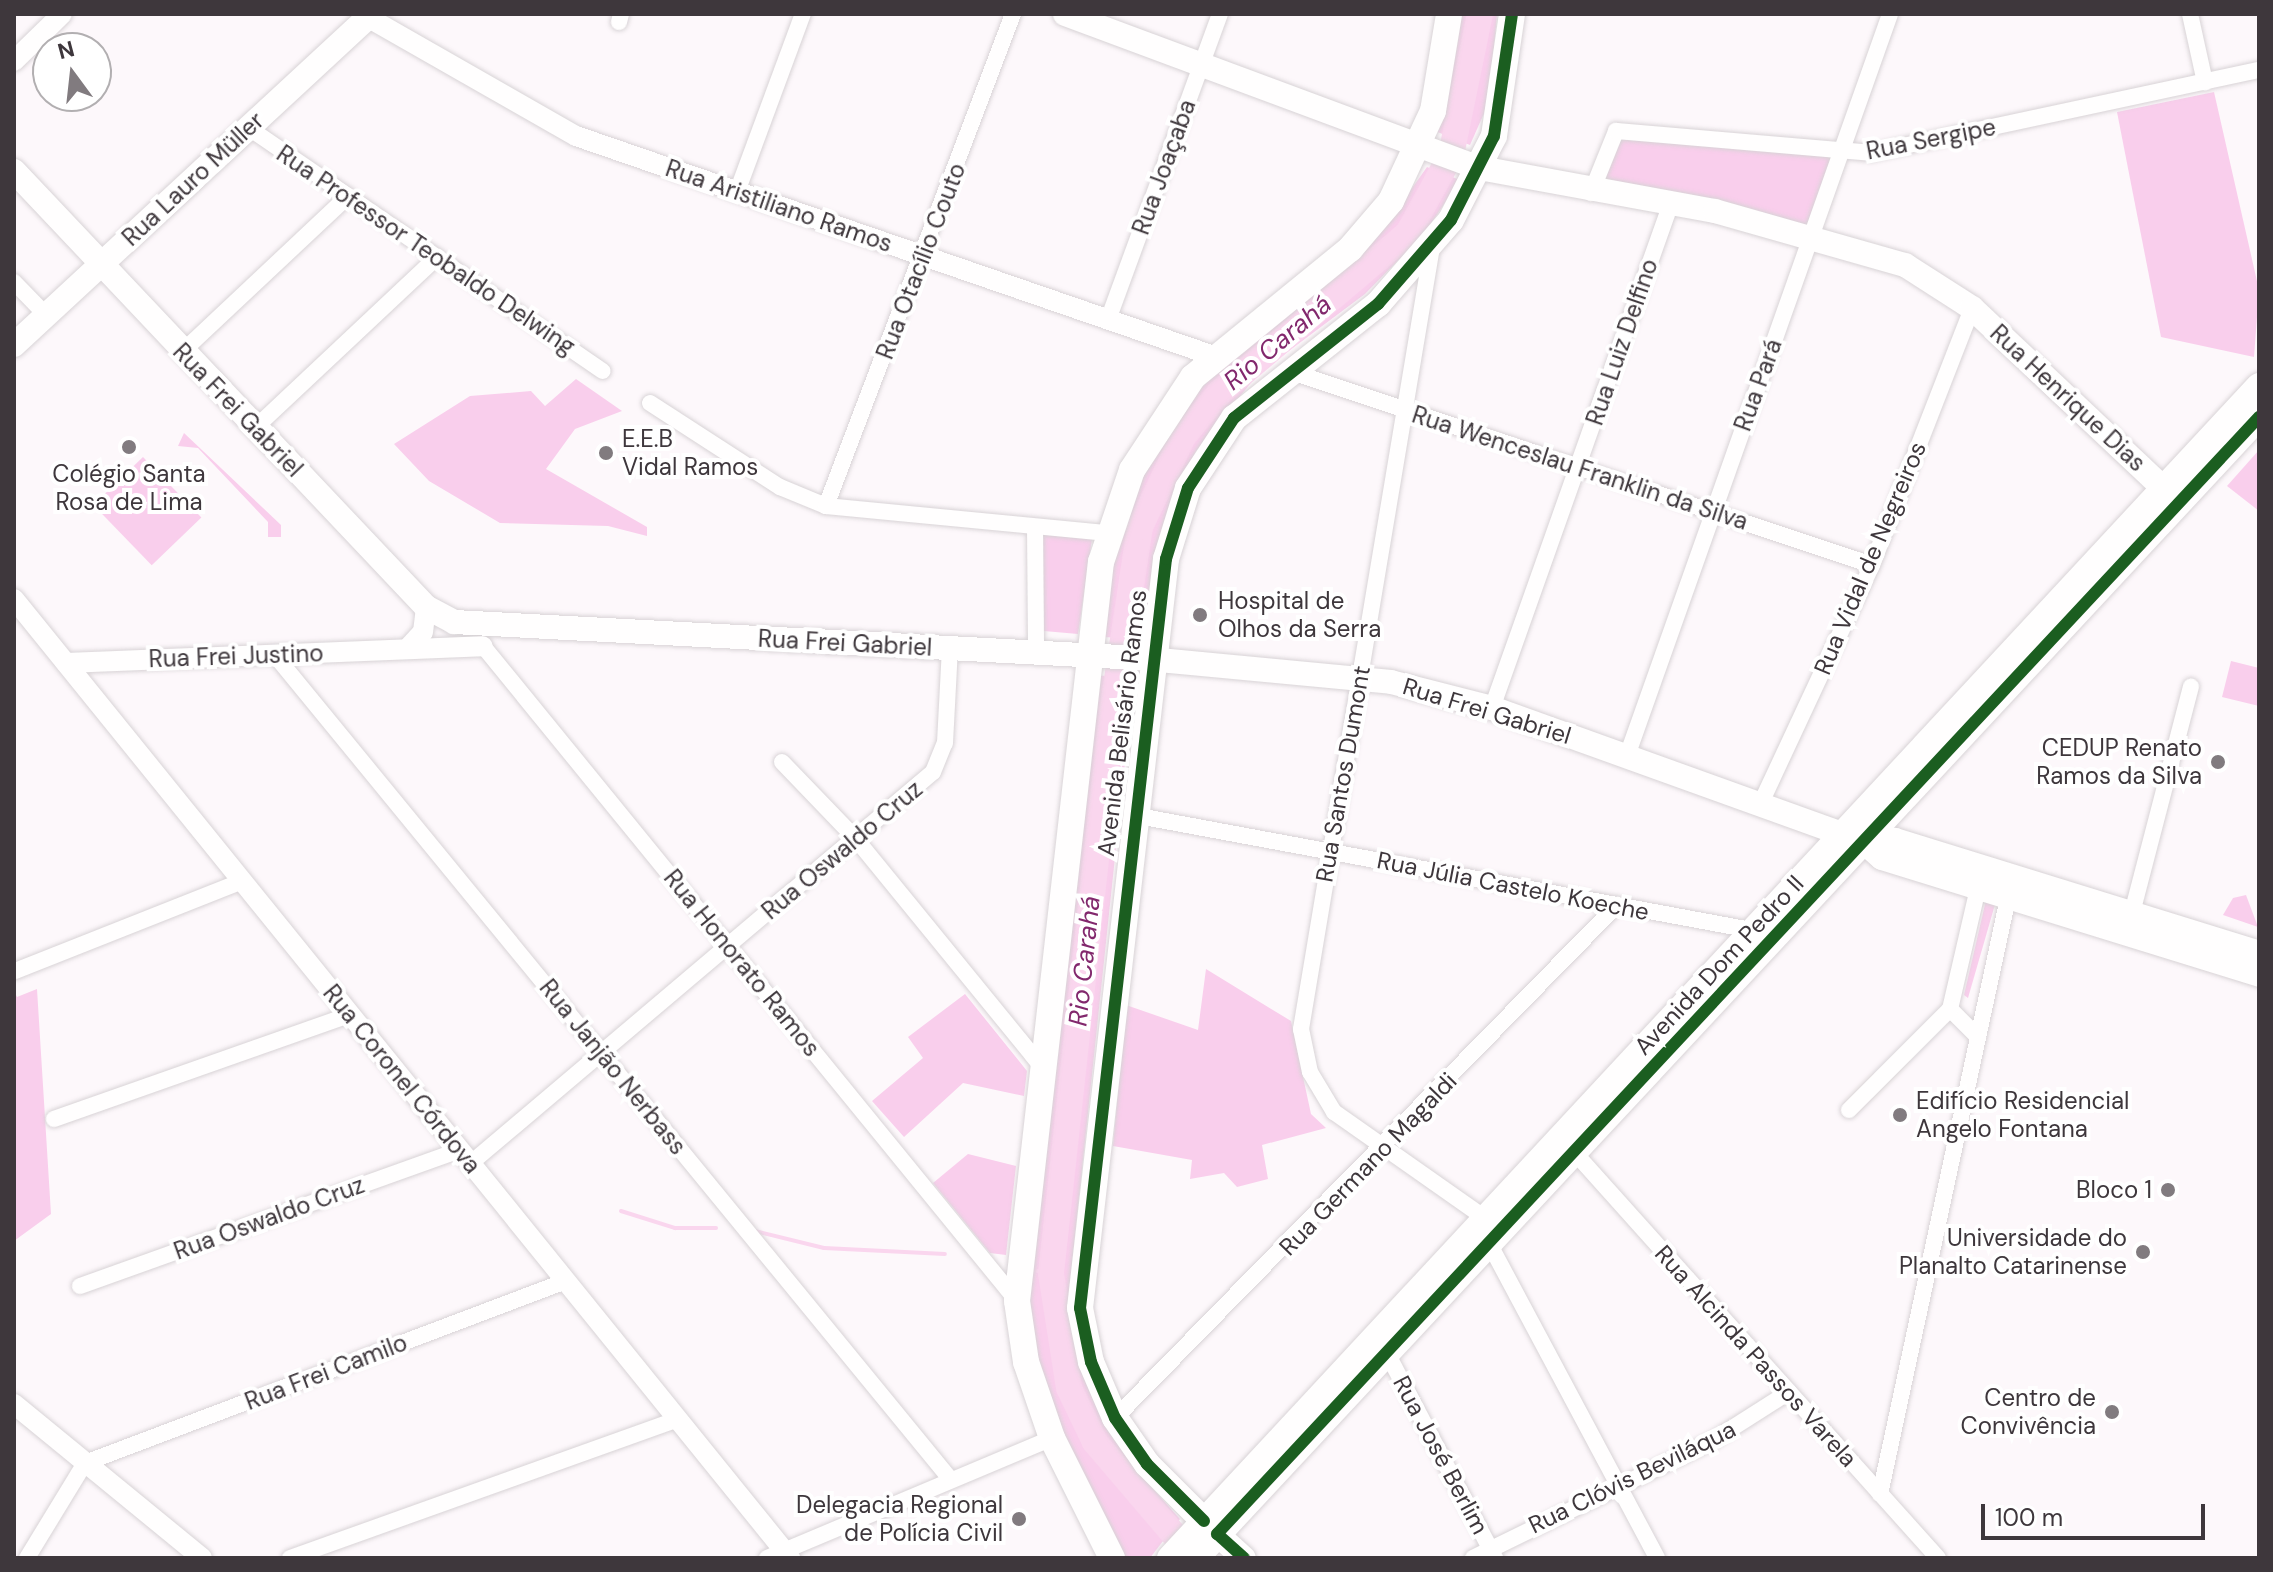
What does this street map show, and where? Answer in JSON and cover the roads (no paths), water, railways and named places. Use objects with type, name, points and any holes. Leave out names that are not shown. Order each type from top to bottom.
[{"type":"main road","name":"Rua Henrique Dias","points":[[1065,14],[1474,166],[1591,193],[1671,203],[1905,265],[1972,308],[2166,502]]},
{"type":"main road","name":"Avenida Belisário Ramos","points":[[1112,1558],[1052,1438],[1026,1362],[1017,1301],[1039,1063],[1108,533],[1150,437],[1214,356],[1350,249],[1391,201],[1429,149],[1449,14]]},
{"type":"main road","name":"Avenida Belisário Ramos","points":[[1244,1558],[1205,1537],[1115,1418],[1091,1362],[1079,1282],[1133,815],[1144,658],[1166,559],[1188,488],[1234,418],[1288,370],[1378,304],[1432,247],[1501,108],[1512,14]]},
{"type":"main road","name":"Rua Lauro Müller","points":[[14,345],[367,15]]},
{"type":"main road","name":"Rua Frei Gabriel","points":[[14,171],[99,266],[426,607],[467,625],[1093,655],[1359,677],[1492,708],[1853,838]]},
{"type":"main road","name":"Avenida Dom Pedro II","points":[[1170,1558],[1205,1537],[1387,1353],[1487,1231],[1575,1153],[1853,838],[2166,502],[2259,386]]},
{"type":"main road","name":"Avenida Dom Pedro II","points":[[2166,502],[2259,417]]},
{"type":"main road","name":"Avenida Dom Pedro II","points":[[1205,1537],[1487,1231],[1751,930],[1853,838]]},
{"type":"main road","points":[[1853,838],[1895,840],[2259,953]]},
{"type":"main road","points":[[1853,838],[1882,858],[2259,975]]},
{"type":"main road","points":[[1978,888],[2003,873]]},
{"type":"main road","points":[[2003,873],[2008,898]]},
{"type":"street","points":[[14,61],[62,14]]},
{"type":"street","points":[[737,192],[803,14]]},
{"type":"street","name":"Rua Otacílio Couto","points":[[826,506],[925,257],[1013,14]]},
{"type":"street","name":"Rua Joaçaba","points":[[1108,320],[1220,14]]},
{"type":"street","name":"Rua Pará","points":[[1627,756],[1890,14]]},
{"type":"street","points":[[2190,14],[2205,82]]},
{"type":"street","name":"Rua Aristiliano Ramos","points":[[367,15],[576,136],[1214,356]]},
{"type":"street","name":"Rua Sergipe","points":[[1591,193],[1616,131],[1871,153],[2259,70]]},
{"type":"street","name":"Rua Professor Teobaldo Delwing","points":[[249,128],[603,371]]},
{"type":"street","points":[[182,352],[348,196]]},
{"type":"street","name":"Rua Luiz Delfino","points":[[1492,708],[1671,203]]},
{"type":"street","name":"Rua Santos Dumont","points":[[1432,247],[1330,852],[1304,1049],[1334,1112],[1487,1231]]},
{"type":"street","points":[[255,428],[437,257]]},
{"type":"street","points":[[14,282],[46,315]]},
{"type":"street","name":"Rua Vidal de Negreiros","points":[[1760,805],[1872,565],[1972,308]]},
{"type":"street","name":"Rua Wenceslau Franklin da Silva","points":[[1288,370],[1872,565]]},
{"type":"street","points":[[650,403],[766,479],[826,506],[1108,533]]},
{"type":"street","points":[[1035,527],[1036,652]]},
{"type":"street","name":"Rua Coronel Córdova","points":[[14,599],[678,1419],[781,1556]]},
{"type":"street","points":[[407,649],[423,632],[426,607]]},
{"type":"street","name":"Rua Honorato Ramos","points":[[467,625],[1017,1301]]},
{"type":"street","name":"Rua Frei Justino","points":[[66,663],[483,646]]},
{"type":"street","name":"Rua Oswaldo Cruz","points":[[80,1286],[465,1156],[601,1053],[856,839],[941,758],[950,648]]},
{"type":"street","name":"Rua Janjão Nerbass","points":[[274,654],[951,1480]]},
{"type":"street","points":[[2132,913],[2191,687]]},
{"type":"street","points":[[782,762],[856,839],[1039,1063]]},
{"type":"street","name":"Rua Júlia Castelo Koeche","points":[[1133,815],[1751,930]]},
{"type":"street","points":[[15,971],[242,881]]},
{"type":"street","points":[[1849,1110],[1950,1009],[1978,888]]},
{"type":"street","points":[[1880,1494],[2008,898]]},
{"type":"street","name":"Rua Germano Magaldi","points":[[1115,1418],[1383,1151],[1617,905]]},
{"type":"street","points":[[1950,1009],[1978,1037]]},
{"type":"street","points":[[54,1119],[350,1015]]},
{"type":"street","name":"Rua Alcinda Passos Varela","points":[[1575,1153],[1938,1558]]},
{"type":"street","points":[[1487,1231],[1657,1558]]},
{"type":"street","name":"Rua Frei Camilo","points":[[85,1463],[566,1281]]},
{"type":"street","name":"Rua José Berlim","points":[[1387,1353],[1492,1552]]},
{"type":"street","name":"Rua Clóvis Beviláqua","points":[[1473,1558],[1492,1552],[1712,1441],[1789,1392]]},
{"type":"street","points":[[14,1404],[202,1558]]},
{"type":"street","points":[[290,1558],[678,1419]]},
{"type":"street","points":[[781,1556],[1052,1438]]},
{"type":"street","points":[[27,1558],[85,1463]]},
{"type":"waterway","name":"Rio Carahá","points":[[1194,1558],[1095,1442],[1069,1388],[1051,1273],[1112,712],[1140,527],[1183,437],[1219,393],[1408,233],[1451,155],[1480,14]]},
{"type":"waterway","points":[[621,1211],[675,1228],[716,1228]]},
{"type":"waterway","points":[[755,1231],[824,1248],[945,1254]]},
{"type":"waterway","points":[[1038,1271],[1051,1273]]},
{"type":"place","name":"Colégio Santa Rosa de Lima","points":[[129,447]]},
{"type":"place","name":"E.E.B Vidal Ramos","points":[[606,453]]},
{"type":"place","name":"Hospital de Olhos da Serra","points":[[1200,615]]},
{"type":"place","name":"CEDUP Renato Ramos da Silva","points":[[2218,762]]},
{"type":"place","name":"Edifício Residencial Angelo Fontana","points":[[1900,1115]]},
{"type":"place","name":"Bloco 1","points":[[2168,1190]]},
{"type":"place","name":"Universidade do Planalto Catarinense","points":[[2143,1252]]},
{"type":"place","name":"Centro de Convivência","points":[[2112,1412]]},
{"type":"place","name":"Delegacia Regional de Polícia Civil","points":[[1019,1519]]}]
